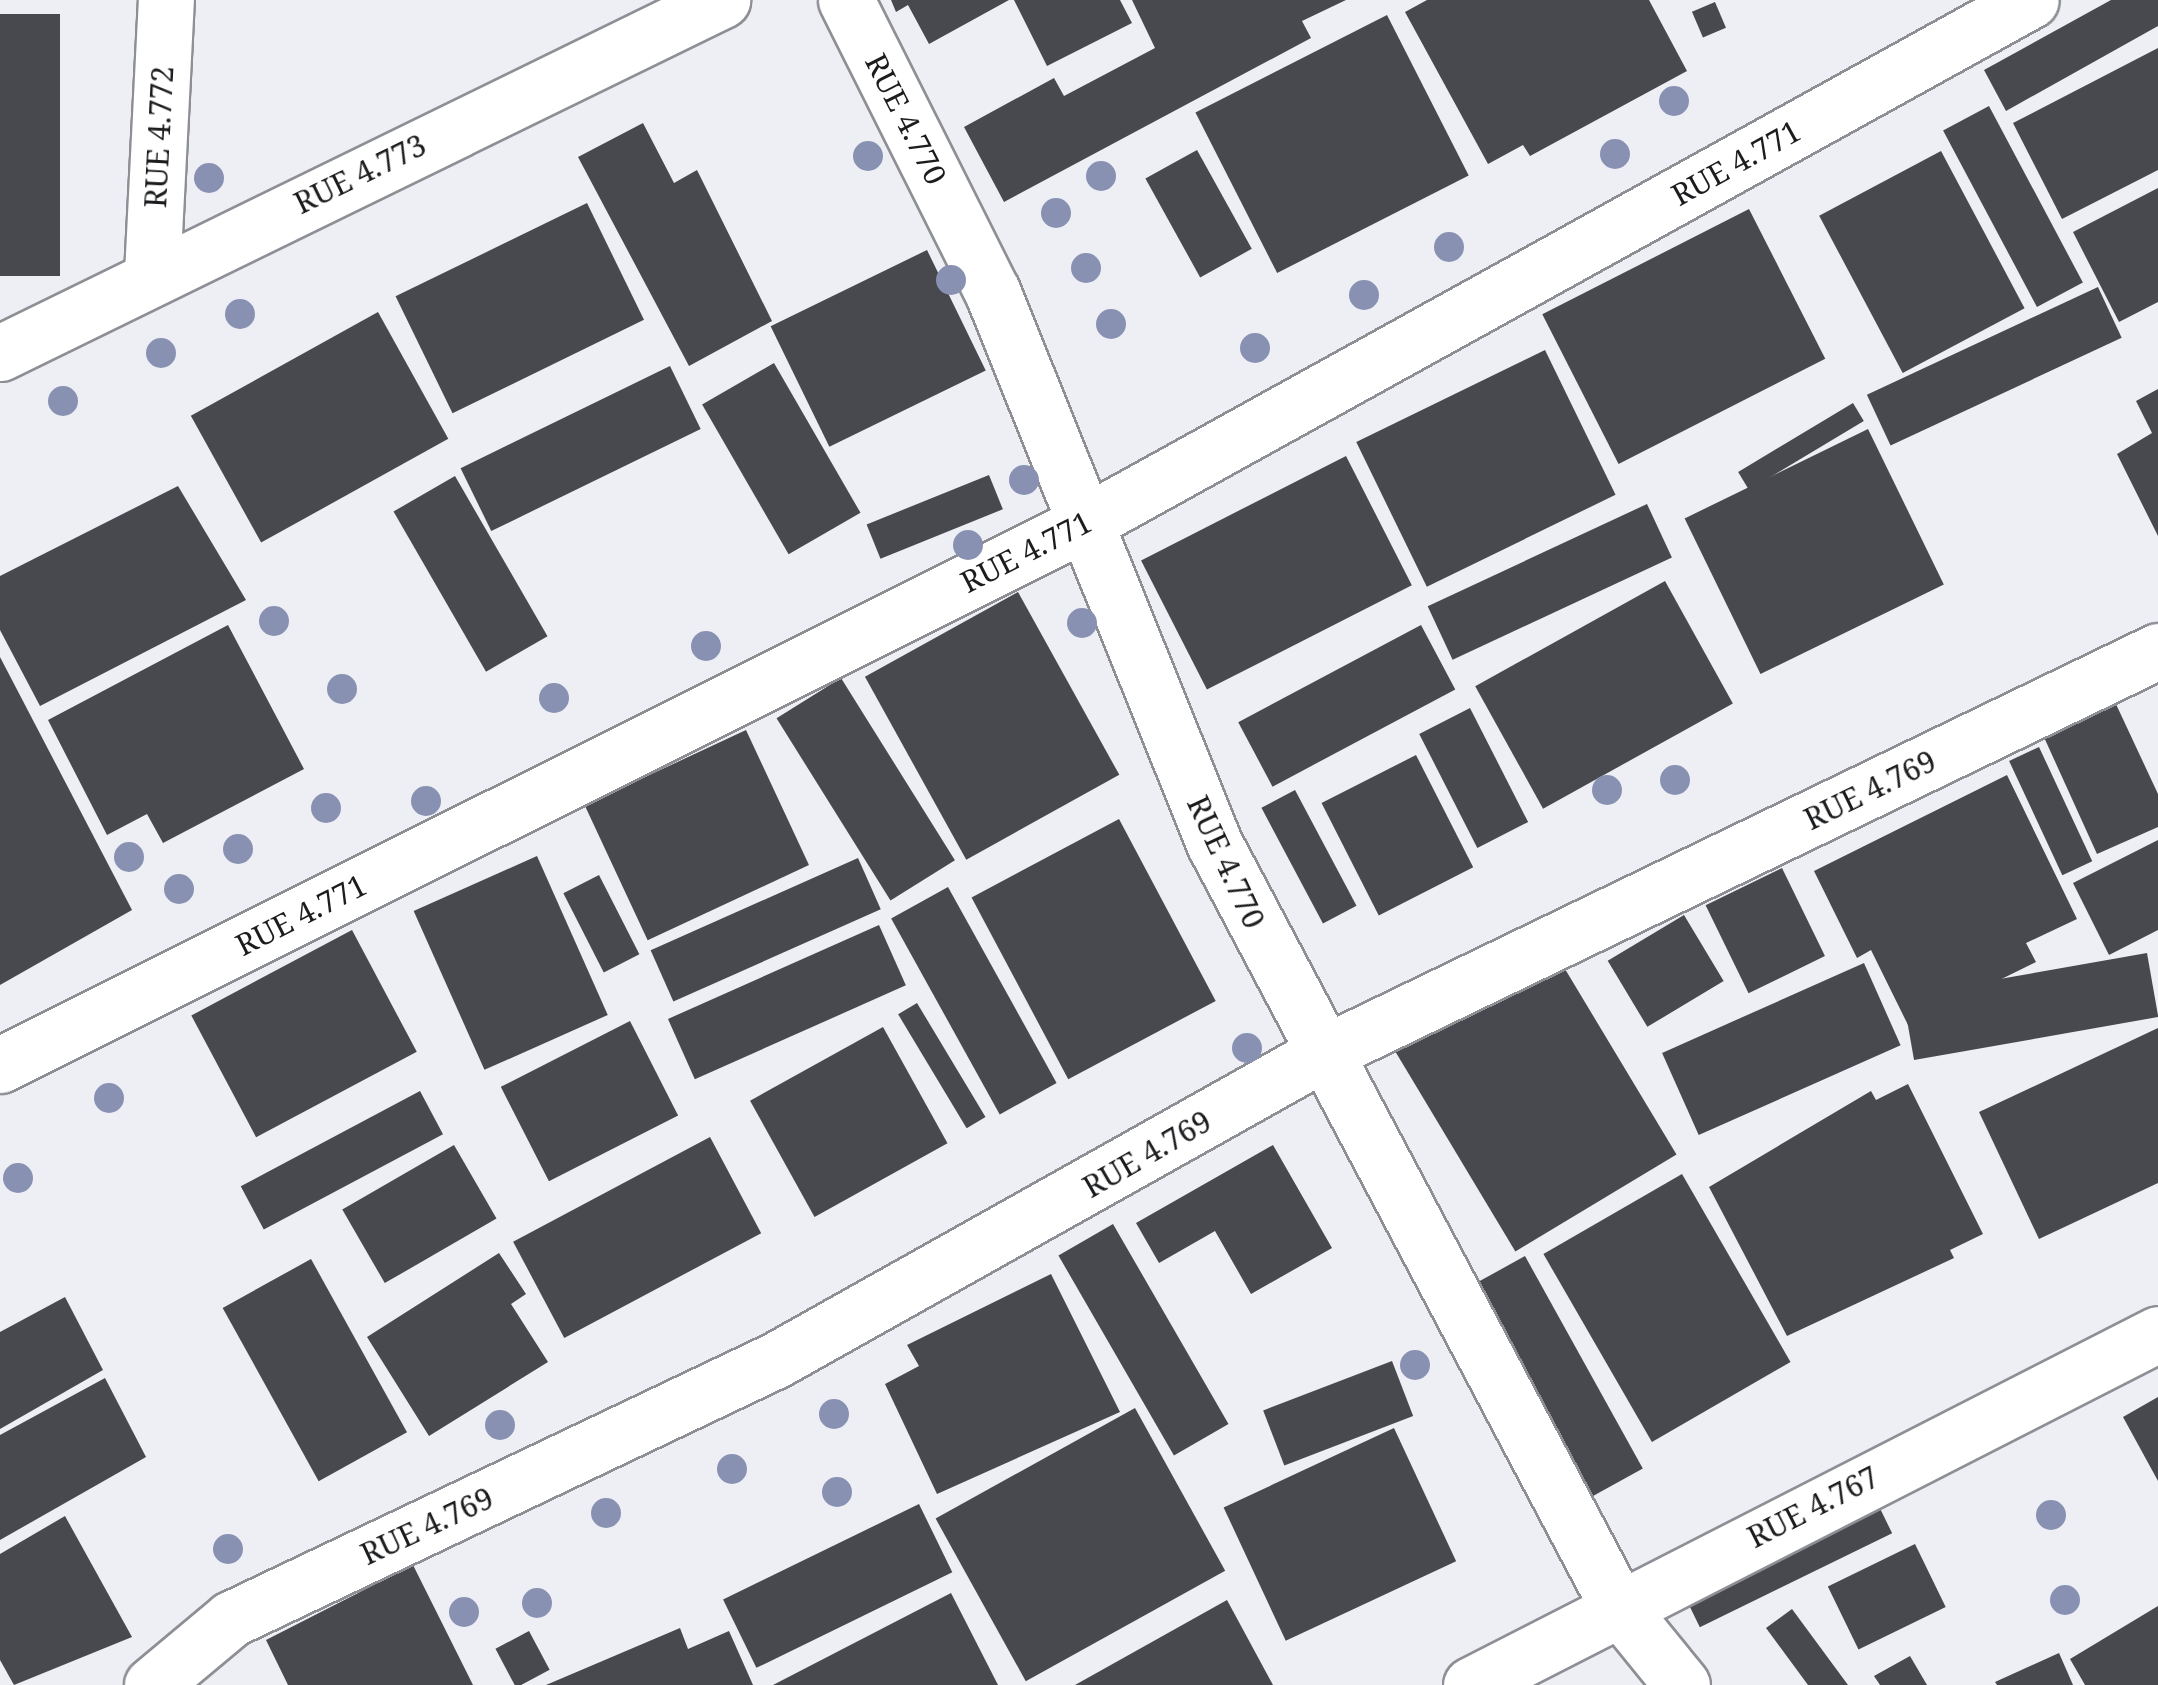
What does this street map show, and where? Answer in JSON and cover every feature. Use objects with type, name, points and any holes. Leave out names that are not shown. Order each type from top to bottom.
[{"type":"street","name":"RUE 4.772","points":[[152,274],[166,0]]},
{"type":"street","name":"RUE 4.773","points":[[0,352],[152,274],[722,0]]},
{"type":"street","name":"RUE 4.770","points":[[846,0],[992,291],[1081,525],[1214,842],[1320,1055],[1617,1605],[1682,1685]]},
{"type":"street","name":"RUE 4.771","points":[[0,1065],[1081,525],[2030,0]]},
{"type":"street","name":"RUE 4.769","points":[[152,1685],[231,1619],[776,1360],[1320,1055],[2158,651]]},
{"type":"street","name":"RUE 4.767","points":[[1471,1685],[1617,1605],[2158,1334]]},
{"type":"building","points":[[891,0],[1009,0],[929,44],[908,5],[896,12]]},
{"type":"building","points":[[1014,0],[1120,0],[1132,23],[1047,66]]},
{"type":"building","points":[[1132,0],[1346,0],[1302,21],[1311,38],[1004,202],[964,127],[1054,78],[1064,96],[1155,48]]},
{"type":"building","points":[[1427,0],[1649,0],[1687,71],[1530,156],[1523,145],[1488,164],[1405,12]]},
{"type":"building","points":[[2111,0],[2158,0],[2158,26],[2006,111],[1984,70]]},
{"type":"building","points":[[1715,2],[1726,28],[1703,38],[1692,12]]},
{"type":"building","points":[[0,14],[60,14],[60,276],[0,276]]},
{"type":"building","points":[[1387,15],[1469,175],[1277,273],[1195,113]]},
{"type":"building","points":[[2158,48],[2158,170],[2062,219],[2013,123]]},
{"type":"building","points":[[1989,106],[2083,283],[2037,307],[1943,130]]},
{"type":"building","points":[[643,123],[674,183],[697,170],[772,321],[689,366],[578,157]]},
{"type":"building","points":[[1197,150],[1252,249],[1200,277],[1145,179]]},
{"type":"building","points":[[1941,151],[2025,308],[1903,373],[1819,216]]},
{"type":"building","points":[[2158,188],[2158,302],[2119,322],[2073,232]]},
{"type":"building","points":[[587,203],[644,320],[453,413],[396,296]]},
{"type":"building","points":[[1749,209],[1825,359],[1619,464],[1542,314]]},
{"type":"building","points":[[927,250],[986,370],[829,447],[771,326]]},
{"type":"building","points":[[2098,287],[2122,338],[1891,446],[1867,395]]},
{"type":"building","points":[[378,312],[448,439],[261,543],[191,416]]},
{"type":"building","points":[[1545,350],[1616,495],[1427,587],[1356,442]]},
{"type":"building","points":[[774,363],[860,513],[789,554],[702,404]]},
{"type":"building","points":[[670,366],[701,429],[491,531],[461,468]]},
{"type":"building","points":[[2158,389],[2158,536],[2117,454],[2152,433],[2136,401]]},
{"type":"building","points":[[1853,403],[1864,421],[1749,490],[1738,472]]},
{"type":"building","points":[[1868,429],[1944,584],[1760,674],[1685,518]]},
{"type":"building","points":[[1346,456],[1412,585],[1207,690],[1141,560]]},
{"type":"building","points":[[989,475],[1003,509],[880,559],[867,524]]},
{"type":"building","points":[[455,476],[548,636],[486,672],[394,512]]},
{"type":"building","points":[[178,486],[246,600],[40,706],[0,630],[0,576]]},
{"type":"building","points":[[1647,504],[1672,557],[1453,660],[1428,606]]},
{"type":"building","points":[[1665,581],[1733,703],[1543,809],[1475,686]]},
{"type":"building","points":[[1018,592],[1119,775],[966,860],[865,677]]},
{"type":"building","points":[[228,625],[304,769],[163,843],[147,814],[107,835],[48,720]]},
{"type":"building","points":[[1421,625],[1455,689],[1273,787],[1238,722]]},
{"type":"building","points":[[0,657],[132,910],[0,985]]},
{"type":"building","points":[[841,678],[955,860],[890,901],[777,718]]},
{"type":"building","points":[[2115,702],[2158,794],[2158,827],[2097,854],[2043,735]]},
{"type":"building","points":[[1470,708],[1528,822],[1477,848],[1419,734]]},
{"type":"building","points":[[746,730],[809,865],[648,940],[585,805]]},
{"type":"building","points":[[2039,747],[2092,861],[2062,875],[2009,761]]},
{"type":"building","points":[[1416,755],[1473,867],[1379,915],[1322,803]]},
{"type":"building","points":[[2007,775],[2077,919],[2026,943],[2036,962],[1908,1025],[1871,950],[1857,958],[1814,871]]},
{"type":"building","points":[[1295,790],[1357,906],[1323,924],[1261,808]]},
{"type":"building","points":[[1119,819],[1216,1001],[1068,1079],[972,897]]},
{"type":"building","points":[[2158,840],[2158,930],[2109,955],[2073,883]]},
{"type":"building","points":[[537,856],[608,1015],[484,1070],[414,911]]},
{"type":"building","points":[[858,858],[881,909],[673,1001],[651,950]]},
{"type":"building","points":[[1782,868],[1825,956],[1749,993],[1706,905]]},
{"type":"building","points":[[599,875],[639,954],[604,972],[563,893]]},
{"type":"building","points":[[948,887],[1057,1083],[1000,1114],[891,919]]},
{"type":"building","points":[[1684,915],[1724,981],[1647,1027],[1608,961]]},
{"type":"building","points":[[879,925],[906,985],[695,1079],[668,1019]]},
{"type":"building","points":[[352,930],[417,1052],[256,1137],[191,1015]]},
{"type":"building","points":[[2147,953],[2158,1017],[1914,1060],[1903,996]]},
{"type":"building","points":[[1556,954],[1677,1155],[1515,1251],[1395,1051]]},
{"type":"building","points":[[1864,963],[1901,1045],[1699,1135],[1662,1053]]},
{"type":"building","points":[[917,1003],[986,1117],[967,1128],[898,1014]]},
{"type":"building","points":[[630,1021],[678,1115],[549,1181],[501,1087]]},
{"type":"building","points":[[883,1027],[947,1143],[815,1217],[750,1101]]},
{"type":"building","points":[[2158,1028],[2158,1183],[2039,1239],[1979,1112]]},
{"type":"building","points":[[1908,1084],[1983,1234],[1950,1250],[1954,1258],[1787,1336],[1709,1187],[1871,1091],[1876,1100]]},
{"type":"building","points":[[420,1091],[443,1134],[264,1230],[241,1186]]},
{"type":"building","points":[[710,1137],[761,1233],[564,1338],[513,1242]]},
{"type":"building","points":[[454,1145],[496,1219],[385,1283],[342,1210]]},
{"type":"building","points":[[1273,1145],[1332,1248],[1251,1294],[1215,1231],[1159,1263],[1136,1223]]},
{"type":"building","points":[[1682,1174],[1790,1362],[1652,1442],[1543,1254]]},
{"type":"building","points":[[1113,1224],[1228,1424],[1174,1456],[1058,1256]]},
{"type":"building","points":[[499,1253],[526,1294],[511,1304],[548,1362],[429,1436],[367,1337]]},
{"type":"building","points":[[1525,1256],[1643,1469],[1590,1498],[1473,1285]]},
{"type":"building","points":[[311,1259],[407,1432],[319,1481],[223,1308]]},
{"type":"building","points":[[1051,1274],[1120,1412],[937,1494],[885,1384],[919,1366],[907,1345]]},
{"type":"building","points":[[65,1297],[103,1370],[0,1429],[0,1332]]},
{"type":"building","points":[[1392,1361],[1413,1416],[1284,1466],[1263,1410]]},
{"type":"building","points":[[105,1378],[146,1457],[0,1540],[0,1435]]},
{"type":"building","points":[[2158,1397],[2158,1481],[2123,1417]]},
{"type":"building","points":[[1135,1408],[1225,1571],[1026,1681],[936,1519]]},
{"type":"building","points":[[1394,1428],[1456,1561],[1286,1641],[1224,1507]]},
{"type":"building","points":[[1872,1492],[1892,1533],[1700,1627],[1680,1586]]},
{"type":"building","points":[[919,1504],[952,1572],[756,1668],[723,1600]]},
{"type":"building","points":[[65,1516],[132,1637],[14,1685],[0,1660],[0,1554]]},
{"type":"building","points":[[1915,1544],[1946,1607],[1859,1649],[1828,1587]]},
{"type":"building","points":[[413,1565],[473,1685],[288,1685],[266,1640]]},
{"type":"building","points":[[951,1593],[998,1685],[773,1685]]},
{"type":"building","points":[[1227,1600],[1273,1685],[1075,1685]]},
{"type":"building","points":[[2158,1606],[2158,1685],[2085,1685],[2070,1659]]},
{"type":"building","points":[[1792,1609],[1848,1685],[1808,1685],[1766,1628]]},
{"type":"building","points":[[680,1628],[688,1649],[729,1631],[753,1685],[546,1685]]},
{"type":"building","points":[[529,1631],[550,1670],[515,1685],[495,1649]]},
{"type":"building","points":[[2059,1653],[2073,1685],[1995,1682]]},
{"type":"building","points":[[1910,1656],[1927,1685],[1880,1685],[1874,1676]]}]
